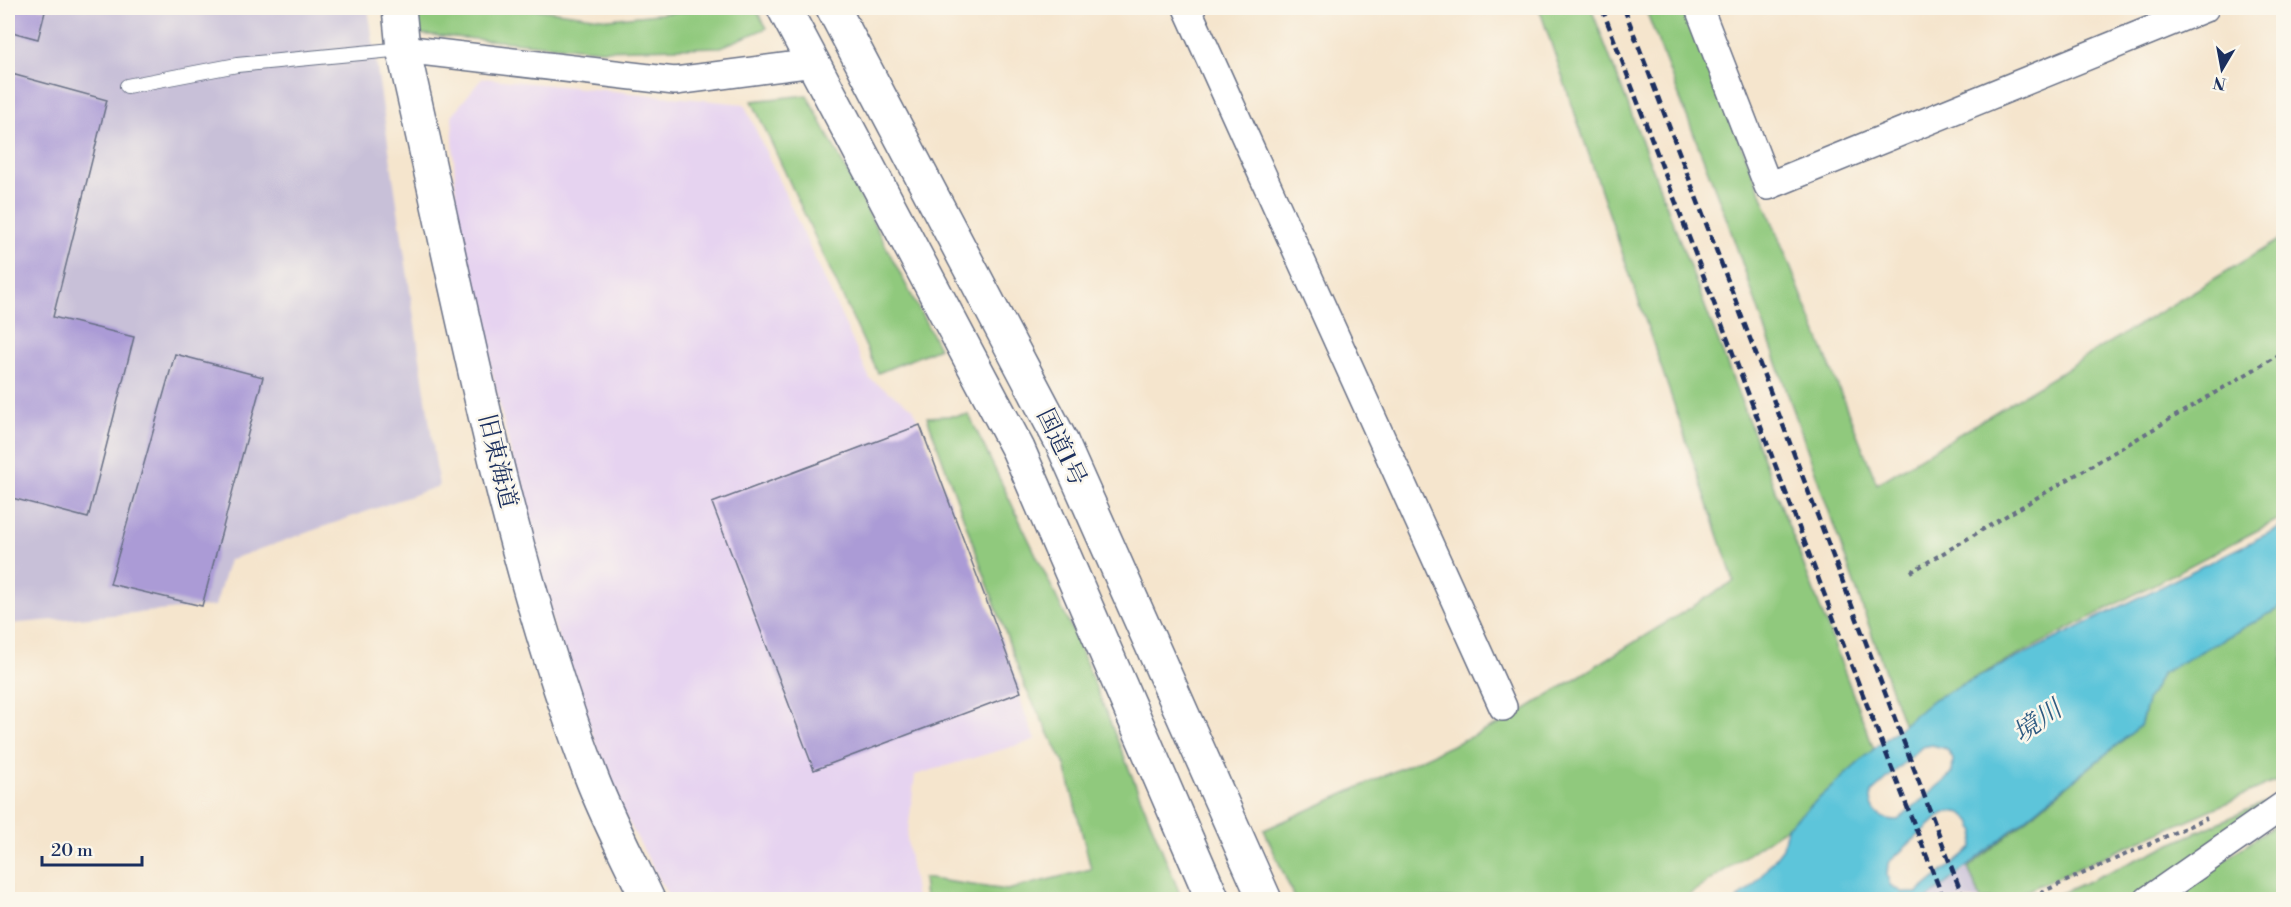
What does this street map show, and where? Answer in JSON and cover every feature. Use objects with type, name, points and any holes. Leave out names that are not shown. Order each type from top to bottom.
[{"type":"main road","name":"旧東海道","points":[[399,8],[403,49],[482,399],[510,512],[555,675],[592,779],[648,900]]},
{"type":"main road","name":"国道1号","points":[[833,8],[1062,443],[1265,900]]},
{"type":"main road","name":"国道1号","points":[[786,10],[1018,449],[1213,900]]},
{"type":"street","points":[[1187,8],[1503,707]]},
{"type":"street","points":[[1699,8],[1768,186],[2205,8]]},
{"type":"street","points":[[403,49],[675,81],[814,63]]},
{"type":"street","points":[[2148,900],[2283,805]]},
{"type":"lane","points":[[127,86],[237,65],[403,49]]},
{"type":"path","points":[[1911,572],[2283,352]]},
{"type":"path","points":[[2024,900],[2208,818]]},
{"type":"shaded area","points":[[8,8],[368,8],[439,486],[229,560],[215,606],[8,624]]},
{"type":"shaded area","points":[[482,78],[744,104],[870,379],[913,408],[1035,740],[915,775],[907,839],[916,899],[670,899],[613,793],[546,602],[457,224],[452,115]]},
{"type":"shaded area","points":[[1968,868],[1981,899],[1927,900],[1927,899]]},
{"type":"green space","points":[[413,8],[526,8],[609,19],[698,8],[755,8],[767,28],[721,47],[600,50],[419,34]]},
{"type":"green space","points":[[1539,8],[1591,8],[1874,749],[1787,827],[1683,899],[1295,899],[1264,830],[1508,720],[1734,581]]},
{"type":"green space","points":[[1645,8],[1687,8],[1877,484],[2283,237],[2283,517],[1934,699],[1904,726],[1727,220]]},
{"type":"green space","points":[[807,95],[939,348],[878,373],[752,101]]},
{"type":"green space","points":[[969,415],[1075,636],[1182,899],[925,899],[923,878],[1007,890],[1091,869],[1065,765],[1025,687],[927,417]]},
{"type":"green space","points":[[2283,606],[2283,778],[2008,899],[1981,899],[1968,868],[2140,726],[2147,701],[2162,673]]},
{"type":"green space","points":[[2283,794],[2283,798],[2134,899],[2046,900]]},
{"type":"green space","points":[[2283,820],[2283,899],[2167,899]]},
{"type":"water","name":"境川","points":[[2283,526],[2283,606],[2162,673],[2147,701],[2140,726],[1927,899],[1737,899],[1754,885],[1783,848],[1787,827],[1934,699]],"holes":[[[1932,745],[1947,749],[1953,759],[1952,774],[1898,820],[1886,819],[1877,814],[1872,805],[1871,793],[1922,747]],[[1950,811],[1962,813],[1971,821],[1975,832],[1972,848],[1917,893],[1904,893],[1890,885],[1887,876],[1888,863],[1941,815]]]},
{"type":"building","points":[[8,8],[46,8],[38,39],[8,31]]},
{"type":"building","points":[[8,73],[107,100],[53,317],[134,337],[88,518],[8,497]]},
{"type":"building","points":[[175,354],[263,377],[202,606],[110,584]]},
{"type":"building","points":[[920,425],[1021,692],[814,770],[712,503]]},
{"type":"railway","points":[[1602,8],[1850,662],[1944,900]]},
{"type":"railway","points":[[1624,8],[1964,900]]}]
